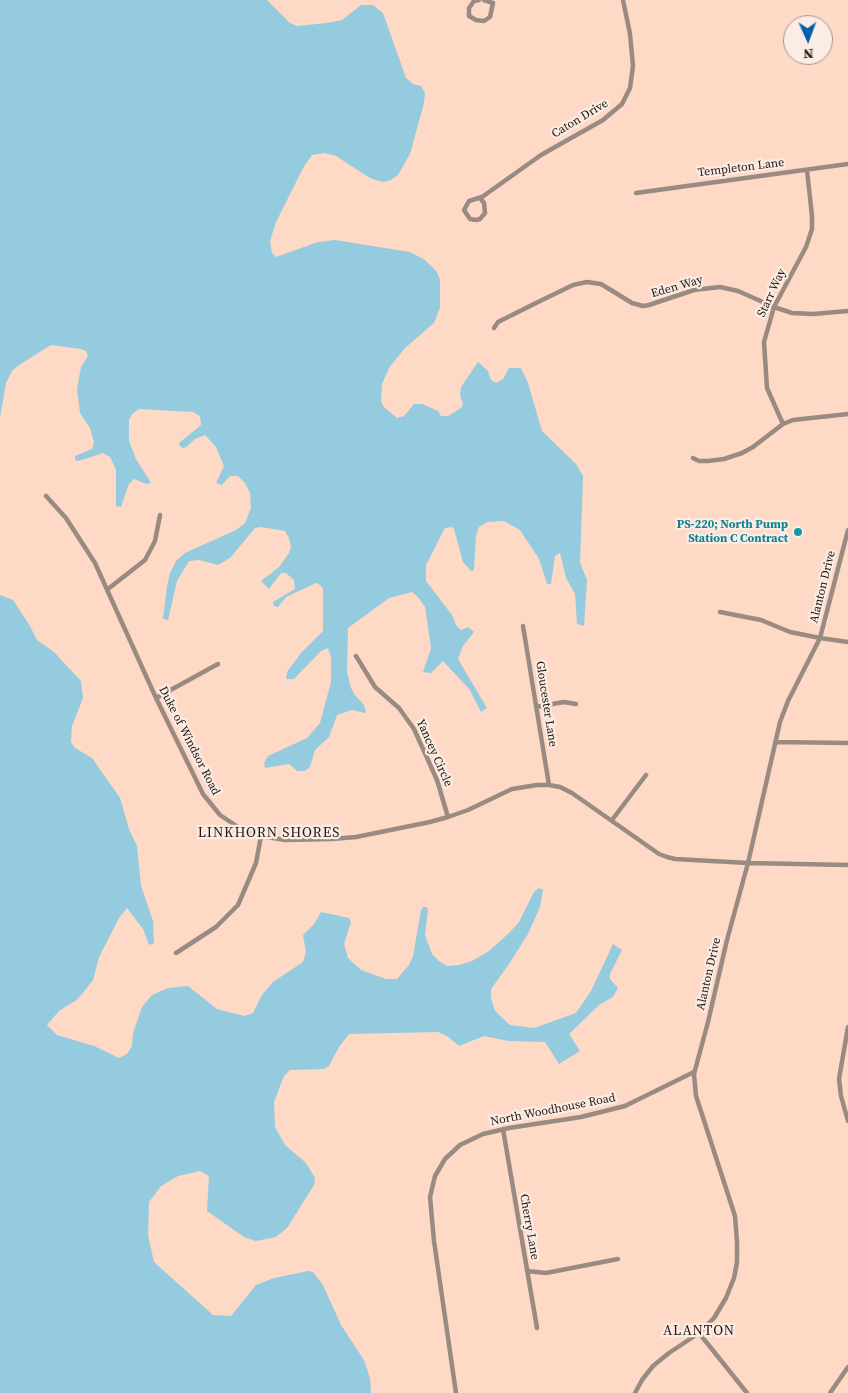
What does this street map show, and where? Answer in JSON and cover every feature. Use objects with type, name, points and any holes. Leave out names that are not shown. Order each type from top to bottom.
[{"type":"street","points":[[479,0],[474,1],[468,8],[469,16],[476,20],[484,21],[490,17],[495,1],[484,0]]},
{"type":"street","name":"Caton Drive","points":[[480,198],[485,208],[483,216],[480,219],[473,220],[464,212],[469,200],[480,198],[541,155],[606,118],[622,104],[630,88],[632,66],[630,34],[623,0]]},
{"type":"street","name":"Templeton Lane","points":[[636,192],[848,164]]},
{"type":"street","name":"Starr Way","points":[[783,424],[766,388],[764,342],[774,307],[806,247],[812,229],[808,170]]},
{"type":"street","name":"Eden Way","points":[[494,328],[498,322],[536,303],[573,286],[587,282],[607,287],[638,305],[649,305],[694,290],[720,287],[738,291],[774,307],[801,314],[848,311]]},
{"type":"street","points":[[693,458],[699,461],[724,459],[753,447],[783,424],[793,420],[805,417],[848,414]]},
{"type":"street","name":"Duke of Windsor Road","points":[[46,496],[66,518],[89,552],[108,589],[156,698],[208,802],[229,822],[244,830],[261,836],[285,840],[340,839],[448,817],[468,810],[512,789],[549,785],[560,787],[572,793],[659,854],[667,857],[748,863],[848,864]]},
{"type":"street","points":[[108,589],[145,560],[155,541],[160,515]]},
{"type":"street","name":"Alanton Drive","points":[[635,1393],[653,1366],[699,1333],[714,1318],[730,1290],[736,1269],[738,1242],[735,1216],[696,1096],[694,1072],[748,863],[780,722],[788,701],[820,638],[848,530]]},
{"type":"street","points":[[720,612],[761,620],[790,632],[848,642]]},
{"type":"street","name":"Gloucester Lane","points":[[523,626],[549,785]]},
{"type":"street","name":"Yancey Circle","points":[[356,656],[370,682],[399,708],[414,729],[437,780],[448,817]]},
{"type":"street","points":[[156,698],[218,664]]},
{"type":"street","points":[[536,707],[564,702],[576,704]]},
{"type":"street","points":[[775,742],[848,743]]},
{"type":"street","points":[[612,820],[646,775]]},
{"type":"street","points":[[176,952],[216,927],[238,905],[246,891],[256,863],[261,836]]},
{"type":"street","points":[[848,1027],[840,1068],[841,1096],[848,1121]]},
{"type":"street","name":"North Woodhouse Road","points":[[456,1393],[431,1218],[430,1193],[439,1167],[445,1158],[454,1149],[477,1137],[503,1129],[581,1117],[625,1106],[694,1072]]},
{"type":"street","points":[[841,1096],[848,1096]]},
{"type":"street","name":"Cherry Lane","points":[[503,1129],[537,1328]]},
{"type":"street","points":[[527,1271],[546,1273],[618,1259]]},
{"type":"street","points":[[699,1333],[747,1393]]},
{"type":"street","points":[[830,1393],[848,1367]]},
{"type":"water","points":[[0,0],[267,0],[290,23],[297,26],[342,20],[361,5],[373,5],[383,13],[406,78],[413,84],[421,86],[425,93],[410,154],[398,175],[391,180],[383,182],[370,178],[336,156],[325,153],[312,155],[303,168],[276,222],[270,241],[272,253],[276,257],[318,242],[335,240],[410,252],[425,260],[437,272],[440,280],[440,308],[434,323],[405,348],[389,368],[382,384],[381,402],[385,408],[397,418],[404,416],[414,404],[422,404],[438,411],[441,416],[448,416],[461,408],[463,404],[460,395],[461,387],[478,362],[488,371],[491,380],[496,383],[503,379],[509,368],[521,368],[528,383],[542,431],[576,464],[583,476],[580,563],[587,580],[584,626],[577,624],[575,594],[566,578],[560,553],[555,556],[551,584],[547,584],[539,559],[520,530],[504,521],[488,522],[479,527],[476,535],[474,570],[471,571],[463,562],[452,527],[445,528],[426,565],[426,581],[452,615],[456,625],[461,630],[468,627],[474,632],[463,646],[458,659],[487,708],[481,712],[470,690],[443,661],[431,673],[423,672],[431,648],[425,607],[412,592],[389,598],[348,628],[347,672],[351,688],[364,705],[366,712],[352,710],[337,715],[329,737],[315,750],[310,767],[305,771],[297,771],[289,764],[265,768],[264,763],[268,756],[307,738],[320,723],[331,682],[331,657],[328,648],[321,651],[294,679],[286,679],[287,672],[301,653],[323,631],[323,589],[316,583],[286,597],[278,607],[274,606],[273,602],[295,589],[294,580],[286,573],[281,573],[269,589],[261,581],[279,567],[289,553],[291,547],[289,538],[285,531],[261,527],[255,528],[230,558],[218,565],[199,560],[189,561],[177,581],[168,620],[163,619],[167,586],[170,573],[176,561],[185,553],[236,530],[245,523],[251,508],[250,493],[245,483],[238,476],[230,476],[222,485],[216,483],[224,466],[216,447],[205,435],[195,439],[186,447],[183,448],[179,445],[201,425],[200,416],[193,412],[139,409],[132,414],[129,420],[129,441],[136,459],[151,483],[146,484],[134,479],[129,484],[121,507],[116,506],[116,470],[110,457],[103,453],[79,461],[75,460],[75,456],[92,449],[94,442],[90,428],[80,413],[77,389],[81,367],[88,356],[86,351],[51,345],[19,365],[12,371],[6,383],[0,418]]},
{"type":"water","points":[[0,595],[13,600],[37,640],[54,652],[81,681],[83,698],[72,726],[71,742],[75,748],[92,758],[120,798],[129,829],[137,846],[141,886],[153,921],[154,943],[149,945],[143,929],[127,908],[119,918],[99,957],[93,980],[78,999],[59,1011],[47,1025],[57,1035],[94,1046],[119,1058],[127,1054],[132,1046],[133,1033],[142,1007],[152,995],[168,988],[188,986],[217,1009],[244,1016],[253,1013],[262,995],[273,982],[303,962],[306,952],[303,935],[314,924],[321,912],[349,918],[351,922],[344,944],[348,958],[361,970],[386,979],[397,979],[409,965],[413,956],[423,907],[427,907],[428,910],[425,935],[432,954],[447,966],[459,965],[472,961],[489,951],[519,922],[534,892],[539,888],[543,890],[540,907],[528,934],[491,989],[491,998],[495,1011],[510,1025],[534,1028],[576,1013],[591,991],[613,944],[622,950],[610,974],[610,979],[618,988],[613,997],[599,1005],[569,1034],[580,1051],[559,1064],[545,1042],[508,1041],[484,1036],[459,1046],[447,1036],[438,1032],[349,1034],[339,1047],[329,1066],[324,1069],[290,1070],[284,1076],[274,1102],[275,1127],[285,1145],[306,1163],[315,1178],[314,1185],[287,1228],[276,1237],[256,1241],[244,1237],[207,1211],[209,1176],[200,1171],[178,1176],[161,1186],[149,1202],[148,1235],[154,1262],[213,1315],[231,1316],[256,1285],[274,1278],[308,1271],[313,1272],[323,1285],[341,1325],[364,1360],[370,1378],[371,1393],[0,1393]]},
{"type":"place","name":"PS-220; North Pump Station C Contract","points":[[798,532]]},
{"type":"district","name":"LINKHORN SHORES","points":[[269,833]]},
{"type":"district","name":"ALANTON","points":[[699,1331]]}]
